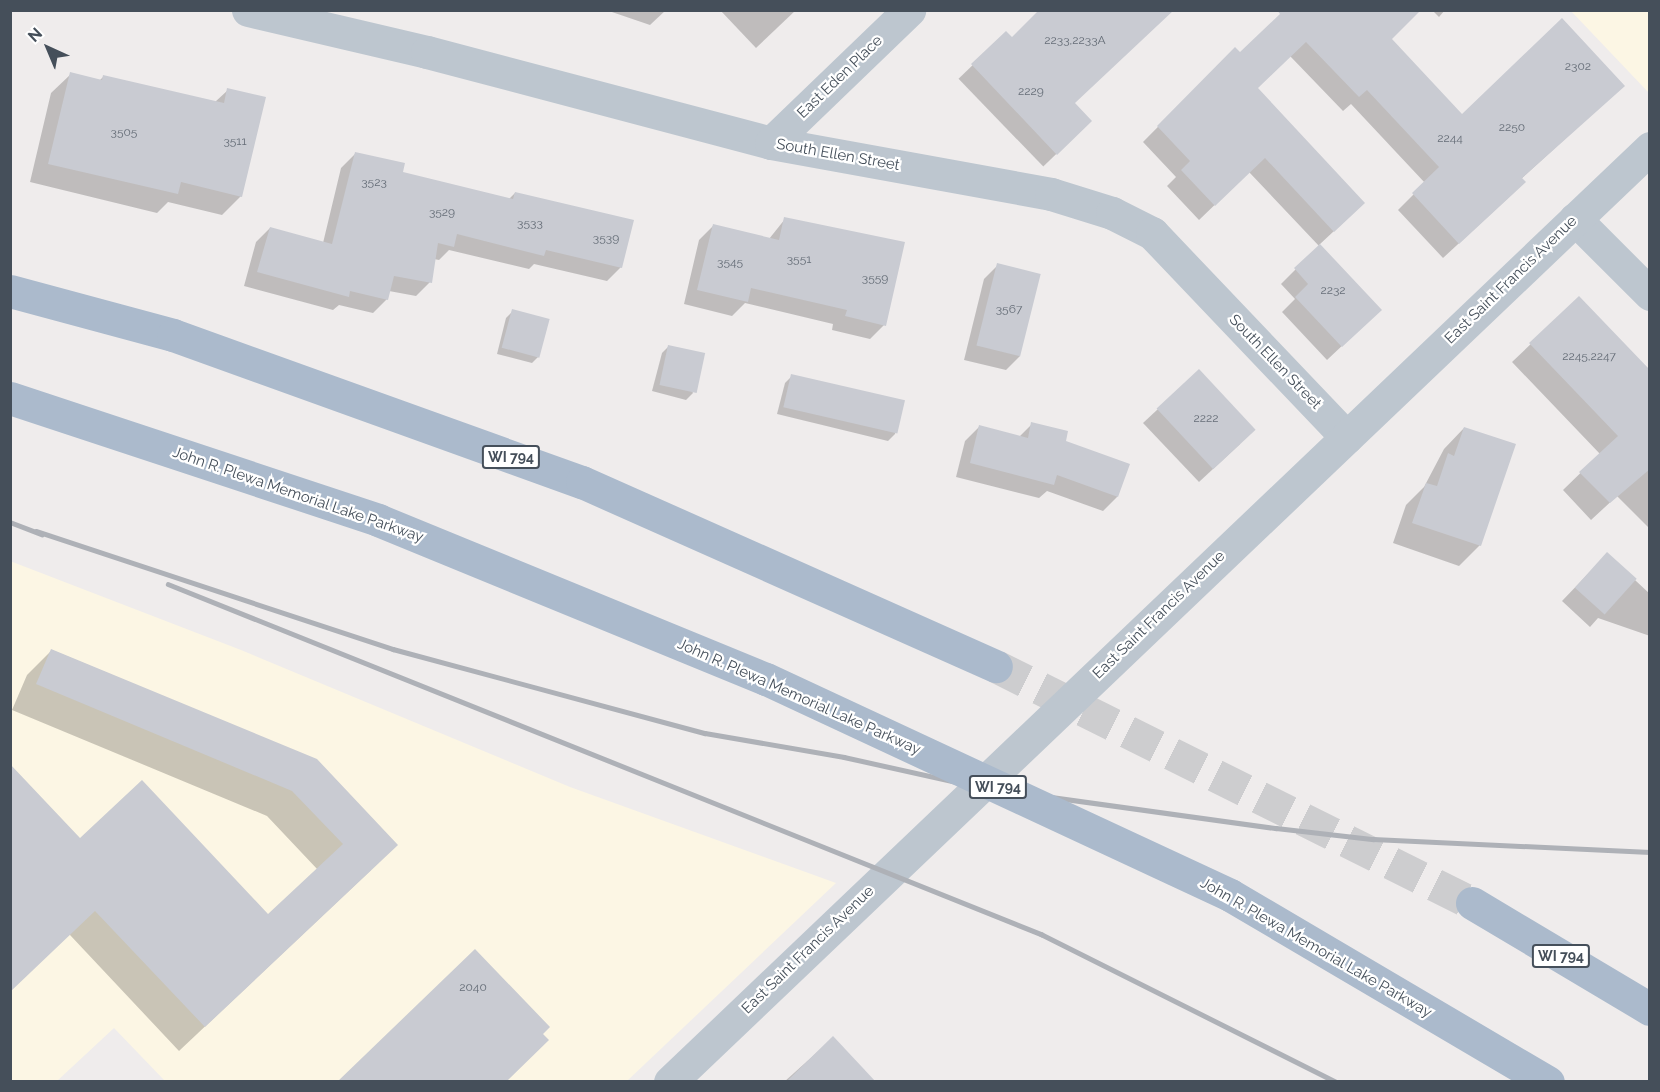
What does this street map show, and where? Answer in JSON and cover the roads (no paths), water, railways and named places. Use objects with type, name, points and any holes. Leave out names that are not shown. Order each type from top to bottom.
[{"type":"main road","name":"WI 794","points":[[10,291],[173,335],[582,482],[996,666]]},
{"type":"main road","name":"John R. Plewa Memorial Lake Parkway","points":[[10,398],[378,520],[766,679],[1230,896],[1548,1082]]},
{"type":"main road","name":"WI 794","points":[[1472,903],[1650,1009]]},
{"type":"street","name":"South Ellen Street","points":[[249,10],[427,52],[771,143],[1051,194],[1112,213],[1152,233],[1346,436]]},
{"type":"street","name":"East Eden Place","points":[[771,143],[909,10]]},
{"type":"street","name":"East Saint Francis Avenue","points":[[670,1082],[1650,148]]},
{"type":"street","points":[[1575,219],[1650,294]]},
{"type":"tunnel","points":[[996,666],[1472,903]]},
{"type":"railway","points":[[10,522],[42,534]]},
{"type":"railway","points":[[36,531],[393,649],[705,733],[844,757],[979,787],[1276,828],[1373,839],[1650,852]]},
{"type":"railway","points":[[168,584],[1041,934],[1337,1082]]}]
